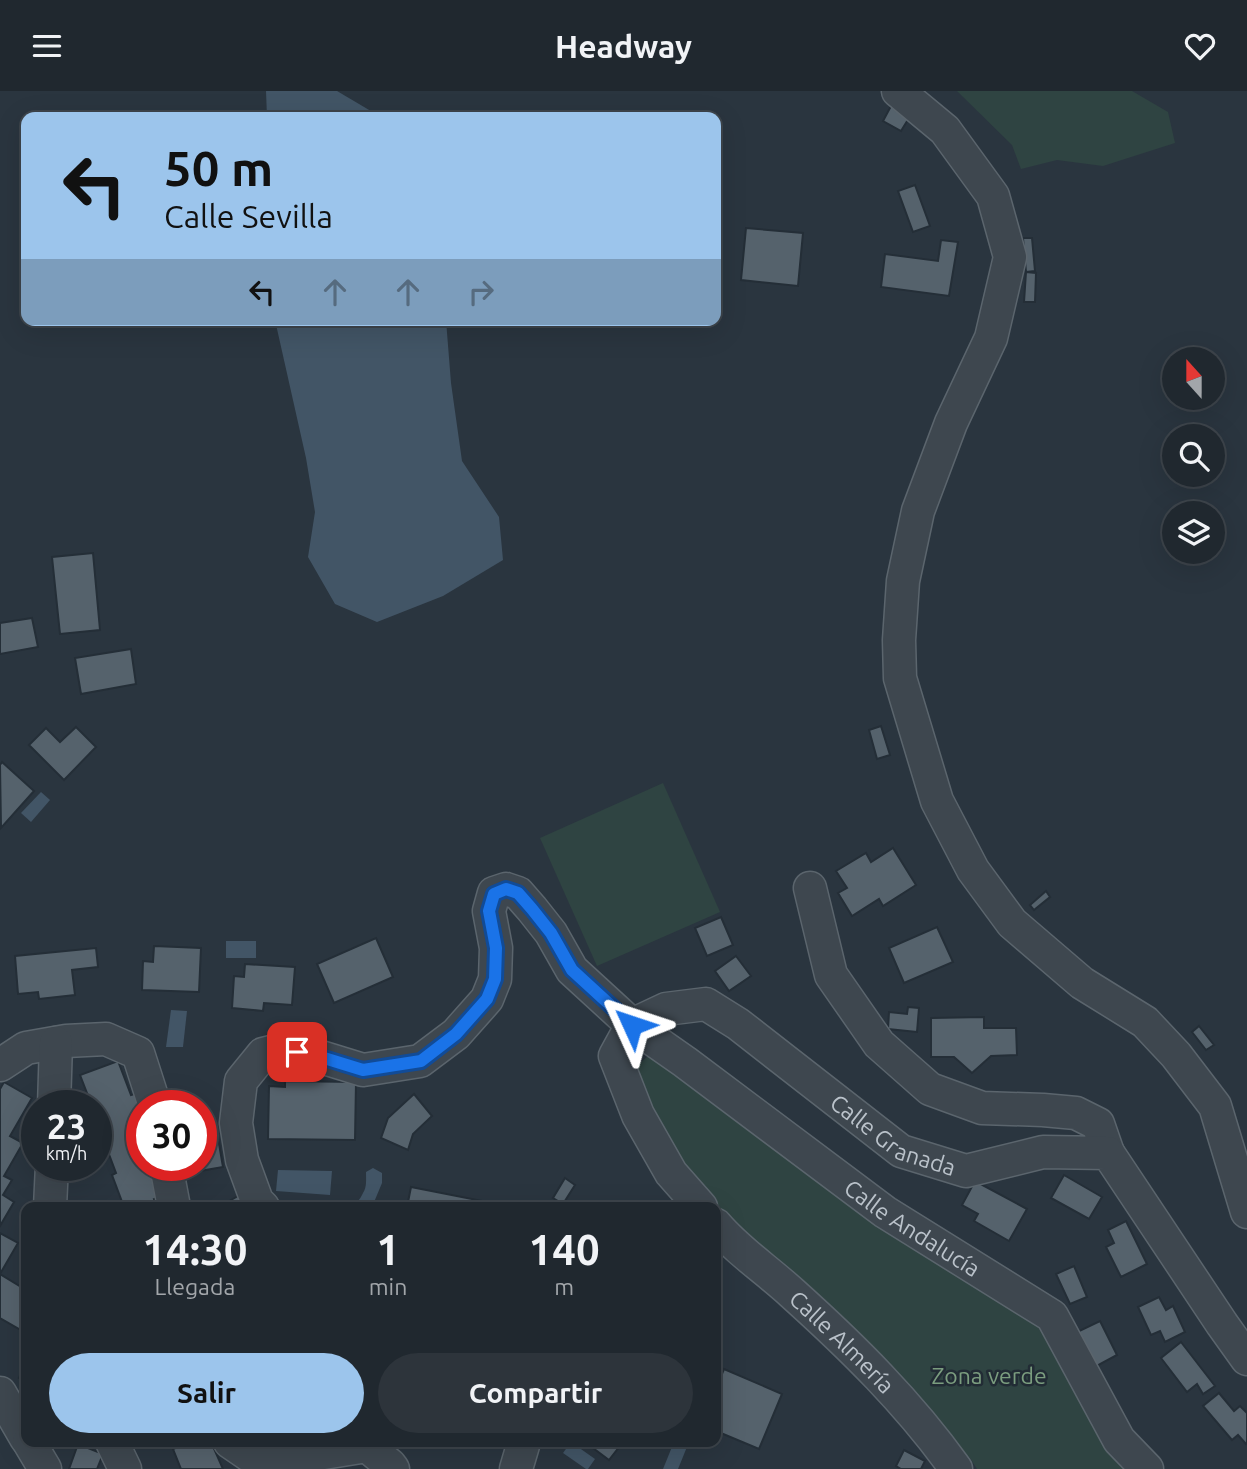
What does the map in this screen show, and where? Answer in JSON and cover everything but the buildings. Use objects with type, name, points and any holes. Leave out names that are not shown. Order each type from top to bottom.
[{"type":"street","points":[[898,91],[945,130],[993,196],[1010,257],[991,338],[951,423],[918,511],[903,582],[899,640],[900,678],[937,801],[973,870],[1012,923],[1082,983],[1145,1022],[1176,1055],[1215,1105],[1247,1212]]},
{"type":"street","points":[[810,888],[831,975],[879,1044],[930,1089],[982,1108],[1043,1109],[1076,1113],[1097,1124],[1108,1153],[1247,1359]]},
{"type":"street","name":"Calle Andalucía","points":[[258,1202],[242,1160],[236,1123],[241,1081],[262,1054],[283,1049],[311,1054],[363,1070],[421,1061],[456,1034],[487,999],[495,979],[496,948],[489,911],[494,894],[506,889],[518,893],[551,933],[572,970],[632,1025],[886,1212],[1052,1316],[1119,1440],[1147,1469]]},
{"type":"street","name":"Calle Granada","points":[[632,1025],[666,1009],[706,1004],[738,1024],[901,1151],[966,1171],[1043,1152],[1108,1153]]},
{"type":"street","points":[[632,1025],[615,1056],[638,1115],[671,1173],[697,1202]]},
{"type":"street","points":[[0,1065],[26,1048],[106,1039],[138,1053],[150,1090]]},
{"type":"street","points":[[55,1090],[56,1043]]},
{"type":"street","points":[[50,1202],[51,1181]]},
{"type":"street","points":[[169,1181],[173,1202]]},
{"type":"street","name":"Calle Almería","points":[[721,1231],[853,1348],[904,1402],[956,1469]]},
{"type":"street","points":[[0,1393],[21,1430]]},
{"type":"street","points":[[31,1447],[45,1469]]},
{"type":"street","points":[[114,1447],[125,1469]]},
{"type":"street","points":[[237,1447],[248,1455],[312,1455],[362,1447]]},
{"type":"street","points":[[369,1447],[389,1467]]},
{"type":"green space","points":[[957,91],[1132,91],[1168,112],[1175,143],[1103,166],[1057,160],[1021,169],[1012,145]]},
{"type":"green space","points":[[663,783],[720,912],[597,966],[540,838]]},
{"type":"green space","name":"Zona verde","points":[[656,1049],[905,1245],[950,1267],[1046,1327],[1131,1469],[977,1469],[970,1458],[932,1419],[730,1219],[721,1208],[721,1202],[715,1202],[683,1164],[631,1071]]},
{"type":"water","points":[[266,91],[337,91],[373,112],[267,112]]},
{"type":"water","points":[[276,326],[446,326],[462,461],[499,517],[503,560],[443,596],[377,622],[335,604],[308,557],[315,512],[306,458]]},
{"type":"water","points":[[41,792],[50,800],[31,822],[21,813]]},
{"type":"water","points":[[226,941],[256,941],[256,958],[226,958]]},
{"type":"water","points":[[171,1010],[187,1011],[183,1047],[166,1047]]},
{"type":"water","points":[[373,1168],[382,1173],[382,1183],[374,1202],[358,1202],[365,1188],[366,1172]]},
{"type":"water","points":[[278,1170],[332,1171],[330,1195],[276,1191]]},
{"type":"water","points":[[567,1447],[578,1447],[595,1459],[586,1469],[563,1453]]},
{"type":"water","points":[[672,1447],[687,1447],[678,1469],[663,1469]]},
{"type":"route","points":[[297,1052],[363,1070],[421,1061],[456,1034],[487,999],[495,979],[496,948],[489,911],[494,894],[506,889],[518,893],[532,909],[551,933],[572,970],[632,1025]]}]
